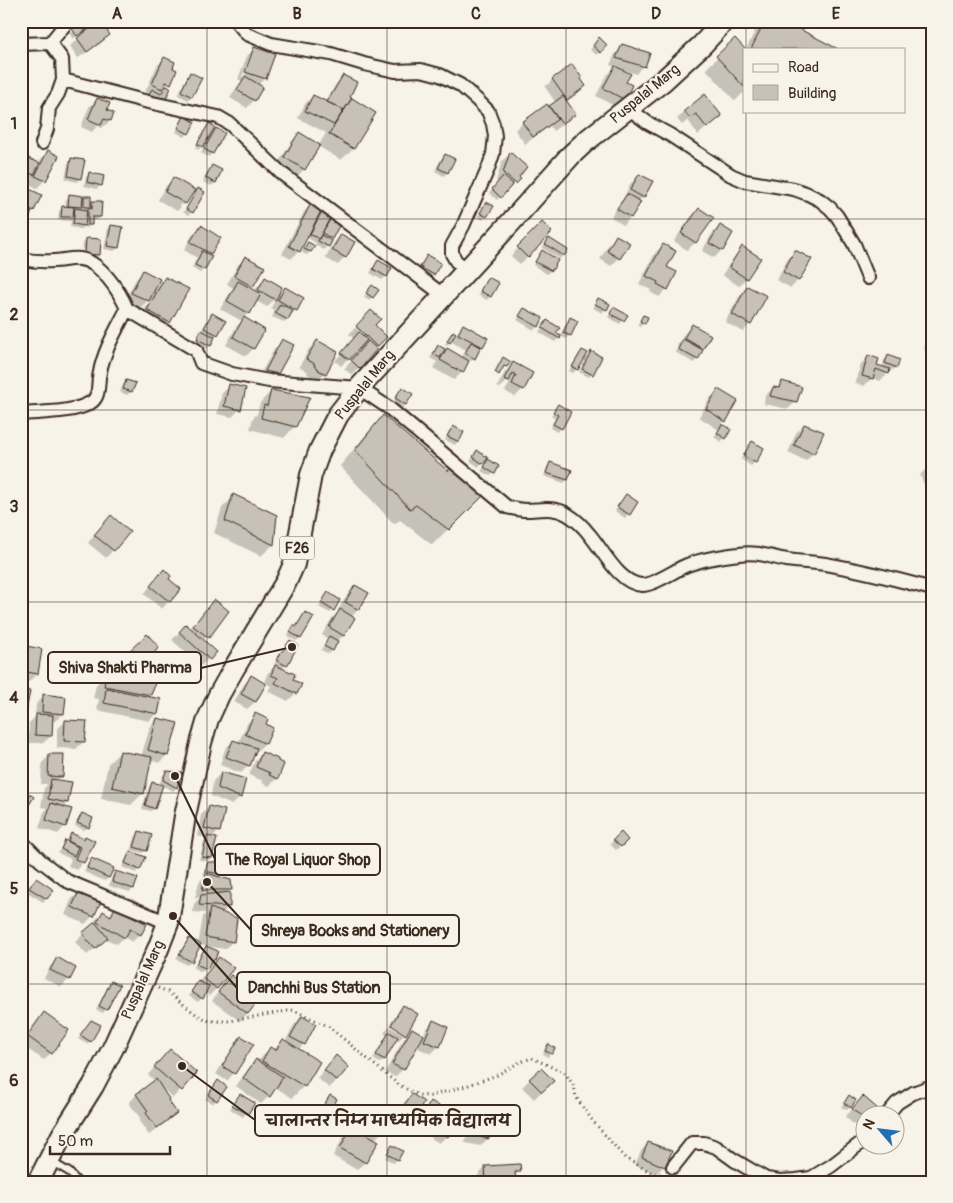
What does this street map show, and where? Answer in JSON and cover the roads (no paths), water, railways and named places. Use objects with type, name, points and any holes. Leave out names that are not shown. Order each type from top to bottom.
[{"type":"main road","name":"Puspalal Marg","points":[[38,1182],[62,1135],[93,1086],[113,1048],[144,982],[168,922],[185,816],[208,719],[219,695],[286,582],[294,564],[311,475],[320,450],[338,415],[359,388],[570,156],[586,141],[664,80],[702,45],[724,21]]},
{"type":"street","points":[[21,44],[50,43],[68,21]]},
{"type":"street","points":[[236,21],[247,34],[271,44],[331,54],[395,71],[422,70],[440,75],[460,86],[488,111],[494,124],[493,154],[488,169],[452,246],[452,254],[456,261],[467,270]]},
{"type":"street","points":[[42,143],[47,129],[49,108],[58,94],[63,80],[62,59],[50,43]]},
{"type":"street","points":[[63,80],[148,102],[218,117],[230,124],[281,173],[443,295]]},
{"type":"street","points":[[628,108],[648,123],[670,135],[731,175],[745,180],[794,190],[820,200],[837,216],[854,244],[868,278]]},
{"type":"street","points":[[21,259],[50,262],[82,259],[96,266],[109,279],[127,308],[196,350],[201,363],[232,374],[269,381],[359,388],[388,408],[507,506],[526,510],[557,510],[572,518],[589,533],[622,576],[636,584],[650,584],[696,562],[749,552],[787,560],[824,564],[932,588]]},
{"type":"street","points":[[21,414],[76,409],[91,403],[97,396],[100,372],[110,341],[127,308]]},
{"type":"street","points":[[21,841],[41,861],[67,881],[168,922]]},
{"type":"street","points":[[894,1106],[913,1093],[932,1086]]},
{"type":"street","points":[[670,1171],[692,1143],[704,1143],[716,1147],[766,1179],[780,1181],[811,1178],[856,1147]]},
{"type":"lane","points":[[49,1160],[69,1172],[78,1182]]},
{"type":"place","name":"Shiva Shakti Pharma","points":[[292,647]]},
{"type":"place","name":"The Royal Liquor Shop","points":[[175,776]]},
{"type":"place","name":"Shreya Books and Stationery","points":[[207,882]]},
{"type":"place","name":"Danchhi Bus Station","points":[[173,916]]},
{"type":"place","name":"चालान्तर निम्न माध्यमिक विद्यालय","points":[[182,1066]]}]
